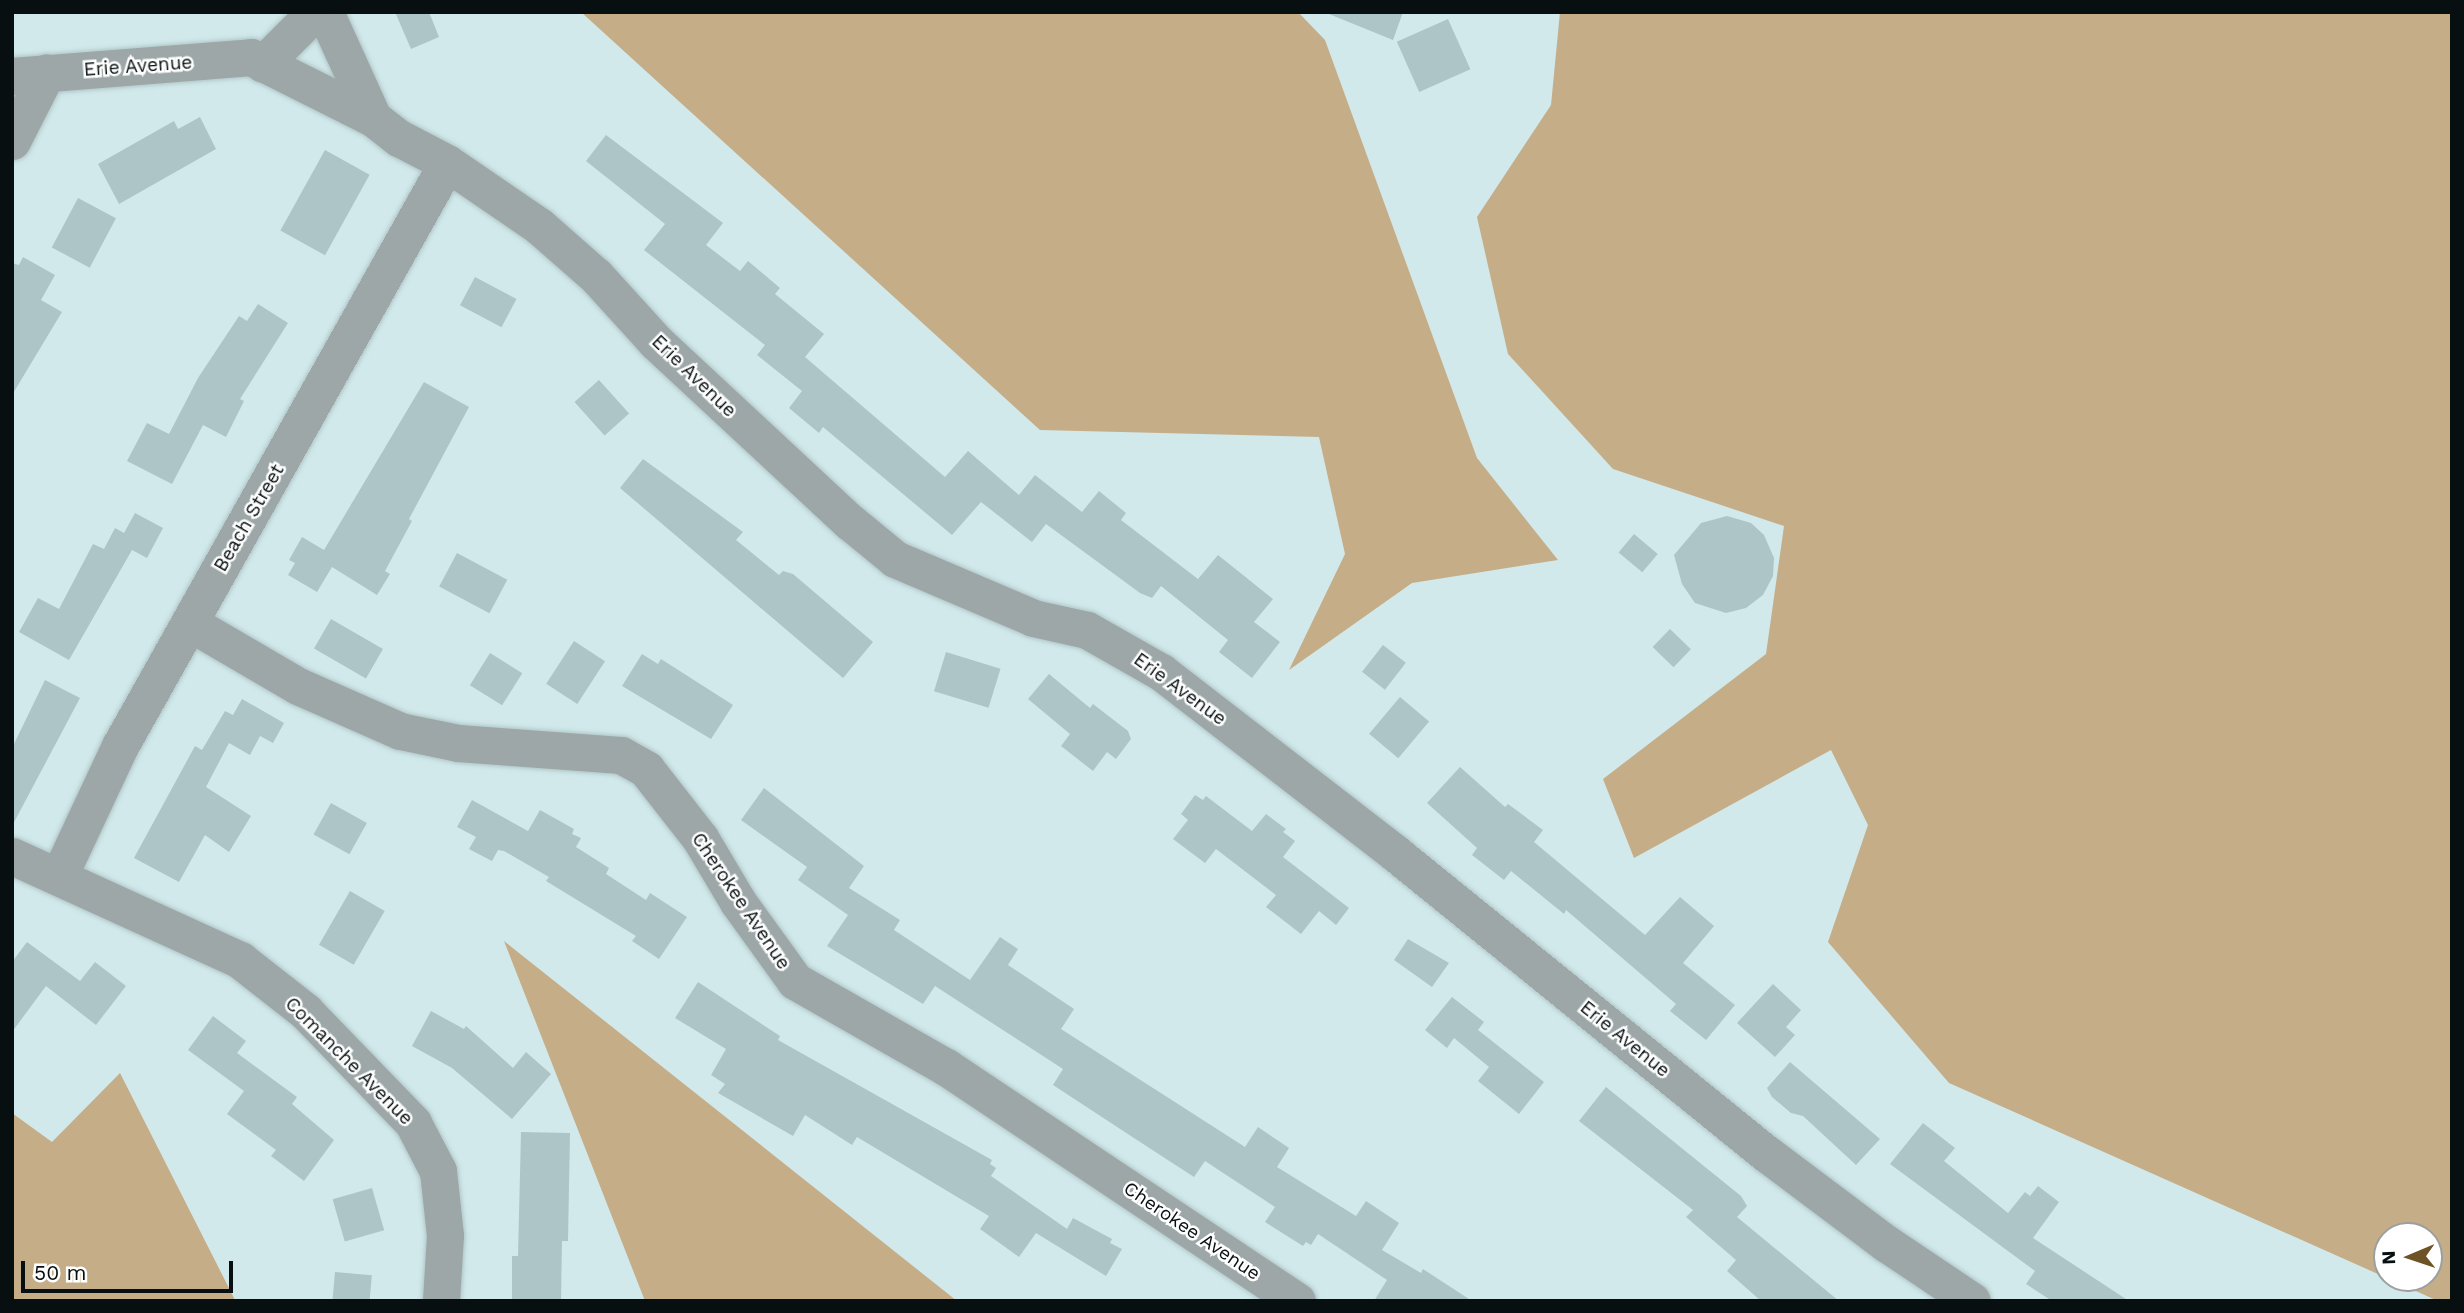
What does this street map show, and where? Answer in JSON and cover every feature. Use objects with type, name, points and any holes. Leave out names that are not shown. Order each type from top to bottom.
[{"type":"street","points":[[263,64],[316,12]]},
{"type":"street","name":"Erie Avenue","points":[[324,12],[373,118]]},
{"type":"street","name":"Erie Avenue","points":[[29,74],[251,57],[373,118],[399,138],[446,163],[549,234],[677,361],[849,522],[895,559],[1033,618],[1087,630],[1161,671],[1395,853],[1767,1154],[1887,1244],[1972,1301]]},
{"type":"street","points":[[12,141],[29,74]]},
{"type":"street","name":"Beach Street","points":[[59,876],[120,746],[446,163]]},
{"type":"street","name":"Cherokee Avenue","points":[[190,623],[298,686],[400,731],[458,743],[621,755],[646,769],[700,838],[738,902],[794,981],[946,1066],[1297,1301]]},
{"type":"street","name":"Comanche Avenue","points":[[12,856],[240,960],[305,1011],[413,1123],[438,1171],[445,1235],[441,1301]]},
{"type":"shaded area","points":[[581,12],[1298,12],[1325,40],[1477,458],[1558,560],[1412,583],[1289,670],[1345,554],[1319,437],[1040,430]]},
{"type":"shaded area","points":[[1560,12],[2452,12],[2452,1301],[2438,1301],[2418,1292],[2443,1292],[2443,1222],[2373,1222],[2373,1272],[1949,1083],[1828,942],[1868,825],[1831,750],[1634,858],[1603,779],[1766,654],[1784,526],[1613,469],[1508,354],[1477,217],[1551,105]]},
{"type":"shaded area","points":[[504,941],[957,1301],[645,1301]]},
{"type":"shaded area","points":[[120,1073],[234,1301],[12,1301],[12,1113],[52,1142]]},
{"type":"building","points":[[395,12],[429,12],[439,37],[411,49]]},
{"type":"building","points":[[1324,12],[1403,12],[1393,40]]},
{"type":"building","points":[[1448,19],[1470,69],[1419,92],[1397,42]]},
{"type":"building","points":[[200,117],[216,149],[119,204],[98,164],[174,121],[178,129]]},
{"type":"building","points":[[606,135],[723,223],[706,245],[740,271],[748,261],[780,288],[775,294],[824,334],[805,357],[945,477],[968,451],[1019,495],[1035,475],[1082,512],[1099,491],[1126,513],[1121,520],[1198,579],[1218,555],[1273,599],[1254,622],[1280,642],[1252,678],[1219,652],[1228,640],[1161,586],[1152,598],[1140,593],[1046,524],[1032,542],[981,502],[952,535],[823,427],[819,433],[789,408],[802,391],[757,355],[765,345],[644,250],[665,224],[586,161]]},
{"type":"building","points":[[325,150],[370,175],[325,255],[280,230]]},
{"type":"building","points":[[78,198],[116,218],[90,268],[52,247]]},
{"type":"building","points":[[23,257],[55,275],[41,300],[62,312],[12,395],[12,263],[19,265]]},
{"type":"building","points":[[475,277],[516,299],[501,327],[460,305]]},
{"type":"building","points":[[258,304],[288,323],[240,399],[244,401],[226,437],[203,425],[172,484],[127,461],[147,423],[169,434],[198,378],[239,316],[247,321]]},
{"type":"building","points":[[599,380],[629,413],[605,436],[574,402]]},
{"type":"building","points":[[424,382],[469,407],[409,519],[412,521],[385,571],[390,574],[377,595],[332,567],[317,592],[288,575],[295,563],[289,560],[302,537],[324,550]]},
{"type":"building","points":[[643,459],[743,532],[736,540],[779,575],[783,571],[793,574],[873,642],[843,678],[620,488]]},
{"type":"building","points":[[135,513],[163,528],[147,558],[132,550],[69,660],[19,632],[38,598],[59,609],[93,544],[104,549],[115,528],[124,533]]},
{"type":"building","points":[[1727,516],[1751,523],[1764,535],[1774,558],[1773,576],[1763,595],[1746,608],[1726,613],[1695,603],[1682,584],[1674,555],[1701,523]]},
{"type":"building","points":[[1634,534],[1658,554],[1642,572],[1619,552]]},
{"type":"building","points":[[457,553],[507,580],[489,613],[439,587]]},
{"type":"building","points":[[331,619],[383,649],[366,678],[314,648]]},
{"type":"building","points":[[1670,629],[1691,649],[1673,667],[1653,647]]},
{"type":"building","points":[[574,641],[605,661],[577,704],[546,684]]},
{"type":"building","points":[[1383,645],[1406,663],[1385,690],[1362,672]]},
{"type":"building","points":[[946,652],[1001,669],[989,708],[934,691]]},
{"type":"building","points":[[490,653],[522,673],[502,705],[470,685]]},
{"type":"building","points":[[642,654],[658,664],[661,659],[733,705],[711,739],[622,686]]},
{"type":"building","points":[[1049,674],[1090,708],[1093,704],[1128,731],[1131,739],[1116,759],[1107,752],[1093,771],[1061,746],[1070,734],[1028,699]]},
{"type":"building","points":[[45,680],[80,698],[12,826],[12,748]]},
{"type":"building","points":[[1400,697],[1429,721],[1398,758],[1369,734]]},
{"type":"building","points":[[242,699],[284,723],[273,743],[260,736],[250,755],[229,743],[206,787],[251,816],[229,852],[205,835],[179,882],[134,858],[195,746],[202,750],[225,711],[233,715]]},
{"type":"building","points":[[1460,767],[1505,807],[1508,804],[1543,830],[1534,842],[1645,935],[1680,897],[1714,926],[1683,963],[1735,1005],[1706,1040],[1670,1011],[1676,1004],[1566,910],[1564,914],[1511,871],[1504,880],[1472,855],[1477,848],[1427,803]]},
{"type":"building","points":[[764,788],[864,866],[849,888],[900,920],[894,930],[970,980],[1000,937],[1018,949],[1008,965],[1074,1009],[1061,1029],[1245,1147],[1258,1127],[1289,1148],[1277,1167],[1356,1216],[1366,1201],[1399,1223],[1382,1250],[1421,1273],[1423,1269],[1472,1301],[1374,1301],[1387,1280],[1318,1234],[1311,1245],[1306,1242],[1303,1246],[1265,1222],[1275,1207],[1205,1161],[1194,1177],[1053,1085],[1063,1069],[935,986],[923,1004],[827,946],[848,915],[798,880],[807,867],[741,820]]},
{"type":"building","points":[[1195,795],[1203,800],[1206,796],[1252,831],[1266,814],[1286,829],[1283,832],[1295,841],[1283,857],[1349,908],[1336,925],[1319,911],[1301,934],[1266,907],[1276,895],[1216,849],[1205,863],[1173,839],[1188,820],[1181,814]]},
{"type":"building","points":[[472,800],[528,831],[540,810],[574,829],[572,834],[581,838],[576,847],[609,868],[606,874],[646,900],[650,893],[687,917],[659,959],[632,941],[636,936],[546,881],[549,877],[504,851],[498,850],[492,861],[469,849],[476,837],[457,827]]},
{"type":"building","points":[[331,803],[367,823],[349,854],[314,834]]},
{"type":"building","points":[[350,891],[385,911],[354,965],[319,945]]},
{"type":"building","points":[[1408,939],[1449,963],[1432,987],[1394,960]]},
{"type":"building","points":[[27,942],[80,981],[95,962],[126,986],[96,1025],[46,986],[12,1032],[12,962]]},
{"type":"building","points":[[698,982],[780,1036],[778,1040],[992,1160],[990,1164],[996,1168],[991,1176],[1067,1229],[1073,1218],[1112,1239],[1110,1243],[1122,1249],[1106,1276],[1036,1233],[1019,1257],[980,1229],[989,1216],[857,1137],[852,1145],[805,1115],[793,1136],[718,1093],[725,1084],[711,1075],[726,1049],[675,1018]]},
{"type":"building","points":[[1773,984],[1801,1010],[1786,1027],[1795,1035],[1775,1057],[1737,1023]]},
{"type":"building","points":[[1452,997],[1484,1022],[1478,1030],[1544,1082],[1519,1114],[1478,1081],[1489,1067],[1454,1038],[1447,1048],[1425,1030]]},
{"type":"building","points":[[431,1011],[464,1029],[466,1026],[513,1068],[526,1052],[551,1074],[512,1119],[452,1068],[412,1046]]},
{"type":"building","points":[[213,1016],[246,1041],[237,1053],[297,1097],[292,1104],[334,1140],[304,1181],[271,1156],[276,1150],[227,1114],[244,1091],[188,1050]]},
{"type":"building","points":[[1790,1062],[1880,1139],[1856,1165],[1803,1116],[1791,1113],[1772,1097],[1767,1088]]},
{"type":"building","points":[[1606,1087],[1741,1196],[1747,1206],[1737,1217],[1839,1301],[1761,1301],[1727,1271],[1736,1260],[1686,1217],[1693,1210],[1579,1121]]},
{"type":"building","points":[[1923,1123],[1955,1148],[1944,1161],[2008,1213],[2025,1192],[2030,1196],[2038,1186],[2059,1202],[2033,1238],[2129,1301],[2052,1301],[2026,1284],[2035,1271],[1890,1164]]},
{"type":"building","points":[[521,1132],[570,1133],[568,1241],[562,1241],[561,1301],[512,1301],[512,1256],[518,1256]]},
{"type":"building","points":[[372,1188],[384,1230],[345,1242],[333,1199]]},
{"type":"building","points":[[335,1272],[372,1275],[370,1301],[332,1301]]}]
